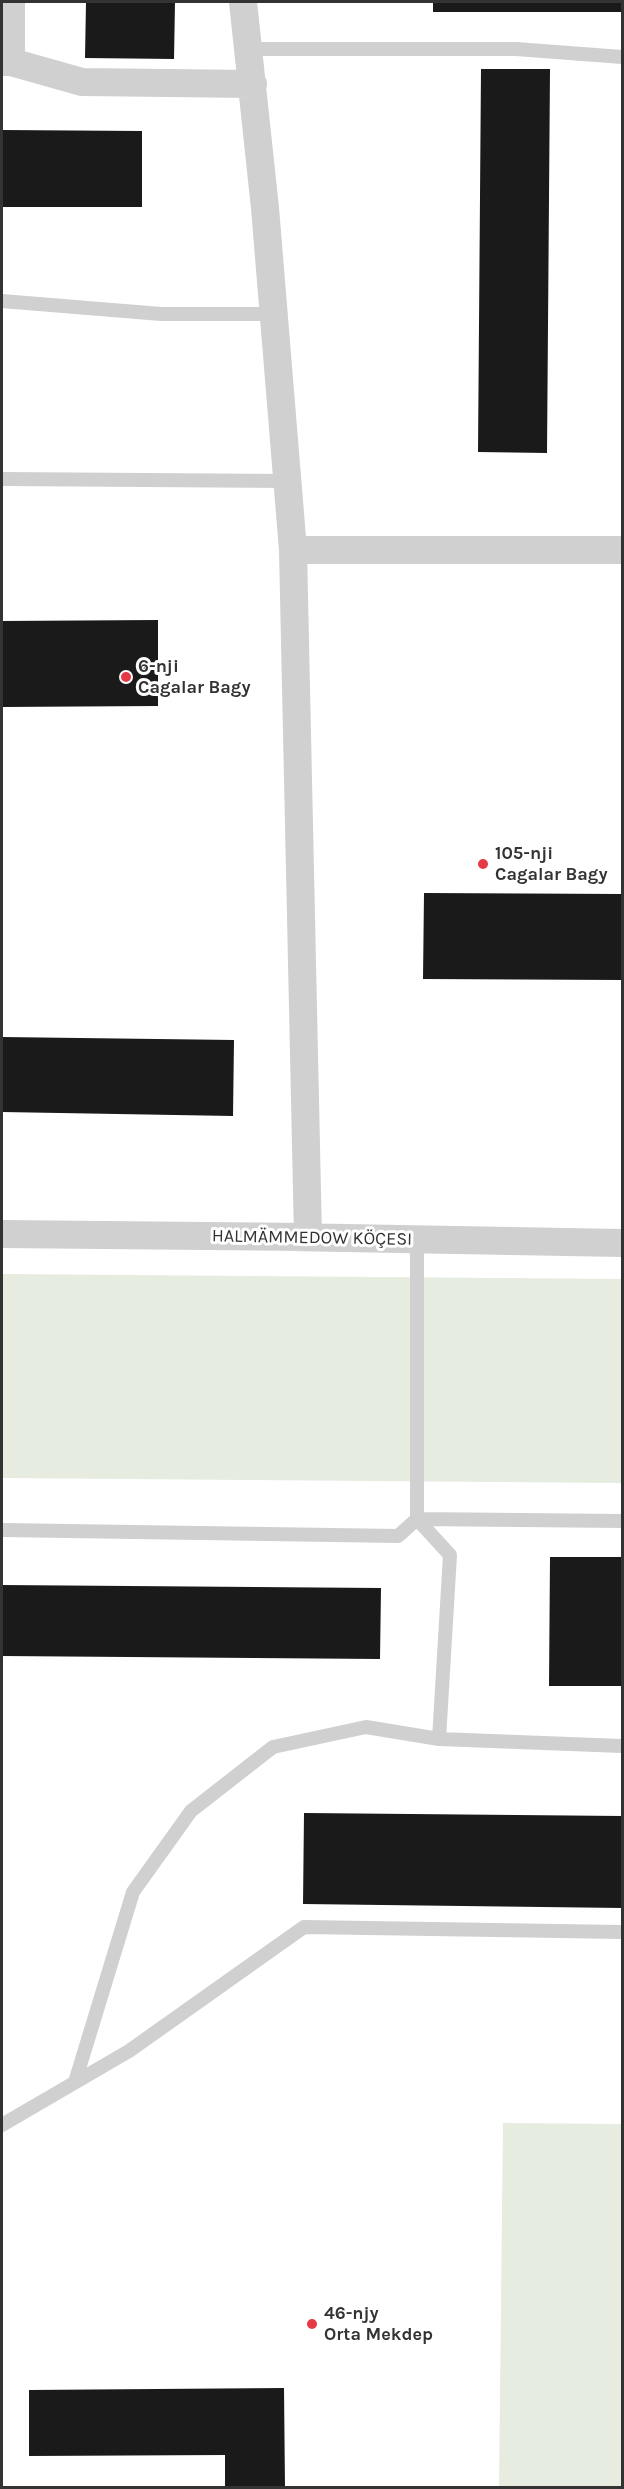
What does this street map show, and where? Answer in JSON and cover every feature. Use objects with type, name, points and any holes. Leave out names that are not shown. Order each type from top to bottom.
[{"type":"street","points":[[11,2],[6,62],[82,82],[253,84]]},
{"type":"street","points":[[243,2],[253,84],[274,314],[293,550],[296,1237]]},
{"type":"street","points":[[293,550],[622,550]]},
{"type":"street","name":"HALMÄMMEDOW KÖÇESI","points":[[2,1234],[622,1243]]},
{"type":"lane","points":[[248,49],[516,49],[622,57]]},
{"type":"lane","points":[[2,301],[161,314],[274,314]]},
{"type":"lane","points":[[2,479],[288,481]]},
{"type":"lane","points":[[417,1239],[417,1519],[450,1555],[439,1739]]},
{"type":"lane","points":[[2,1530],[398,1536],[417,1519],[622,1521]]},
{"type":"lane","points":[[75,2082],[133,1892],[191,1811],[273,1747],[366,1727],[439,1739],[622,1746]]},
{"type":"lane","points":[[2,2125],[129,2051],[304,1927],[622,1932]]},
{"type":"shaded area","points":[[2,1274],[622,1279],[622,1483],[2,1478]]},
{"type":"shaded area","points":[[503,2123],[622,2124],[622,2487],[499,2487]]},
{"type":"building","points":[[86,2],[175,2],[174,59],[85,58]]},
{"type":"building","points":[[433,2],[622,2],[622,12],[433,12]]},
{"type":"building","points":[[481,69],[550,69],[547,453],[478,452]]},
{"type":"building","points":[[2,130],[142,131],[142,207],[2,207]]},
{"type":"building","points":[[158,620],[158,706],[2,707],[2,621]]},
{"type":"building","points":[[424,893],[622,894],[622,980],[423,979]]},
{"type":"building","points":[[2,1037],[234,1040],[233,1116],[2,1112]]},
{"type":"building","points":[[550,1557],[622,1557],[622,1686],[549,1686]]},
{"type":"building","points":[[2,1585],[381,1588],[380,1659],[2,1656]]},
{"type":"building","points":[[304,1813],[622,1816],[622,1908],[303,1904]]},
{"type":"building","points":[[284,2388],[285,2488],[225,2488],[225,2455],[29,2456],[29,2390]]},
{"type":"place","name":"6-nji Cagalar Bagy","points":[[126,677]]},
{"type":"place","name":"105-nji Cagalar Bagy","points":[[483,864]]},
{"type":"place","name":"46-njy Orta Mekdep","points":[[312,2324]]}]
